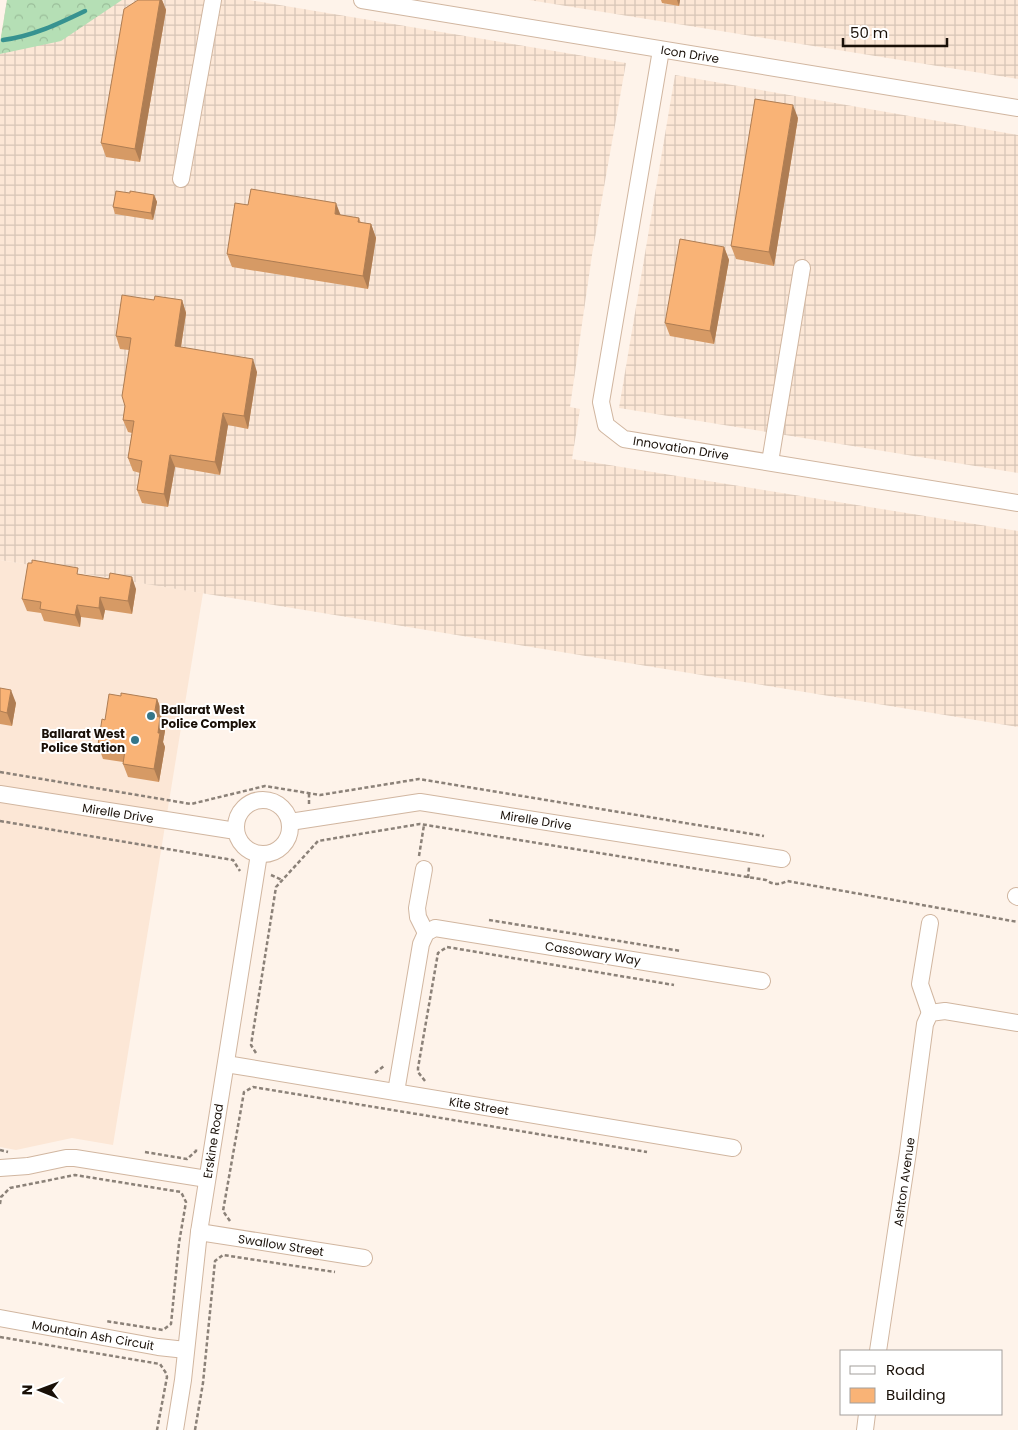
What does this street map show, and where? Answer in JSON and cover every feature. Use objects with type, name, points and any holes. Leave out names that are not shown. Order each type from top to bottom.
[{"type":"street","points":[[181,179],[213,0]]},
{"type":"street","name":"Icon Drive","points":[[362,0],[1018,108]]},
{"type":"street","name":"Innovation Drive","points":[[661,50],[601,402],[606,425],[624,439],[1018,503]]},
{"type":"street","points":[[770,462],[802,268]]},
{"type":"street","name":"Mirelle Drive","points":[[0,794],[236,830]]},
{"type":"street","points":[[263,799],[280,805],[287,812],[290,822],[288,838],[284,846],[268,854],[259,854],[244,846],[236,830],[236,821],[240,812],[254,801],[263,799]]},
{"type":"street","name":"Mirelle Drive","points":[[290,822],[412,803],[426,803],[782,859]]},
{"type":"street","name":"Erskine Road","points":[[175,1430],[183,1380],[199,1232],[259,854]]},
{"type":"street","points":[[396,1092],[420,944],[426,933],[418,917],[417,908],[421,865]]},
{"type":"street","points":[[930,923],[920,984],[930,1013],[945,1011],[1018,1023]]},
{"type":"street","name":"Cassowary Way","points":[[426,933],[439,928],[762,981]]},
{"type":"street","name":"Ashton Avenue","points":[[878,1350],[925,1024],[930,1013]]},
{"type":"street","name":"Kite Street","points":[[226,1064],[733,1148]]},
{"type":"street","points":[[0,1168],[21,1167],[75,1158],[207,1179]]},
{"type":"street","name":"Swallow Street","points":[[199,1232],[364,1258]]},
{"type":"street","name":"Mountain Ash Circuit","points":[[0,1318],[158,1347],[186,1350]]},
{"type":"street","points":[[865,1430],[867,1415]]},
{"type":"path","points":[[0,821],[233,860],[240,871]]},
{"type":"path","points":[[259,1053],[256,1053],[251,1045],[276,887],[318,841],[420,824],[766,880],[771,884],[788,882],[1018,922]]},
{"type":"path","points":[[421,865],[424,825]]},
{"type":"path","points":[[485,920],[680,951]]},
{"type":"path","points":[[428,1081],[424,1080],[418,1072],[418,1068],[438,953],[447,947],[674,985]]},
{"type":"path","points":[[375,1073],[384,1067],[385,1063]]},
{"type":"path","points":[[234,1221],[229,1220],[223,1211],[244,1092],[253,1086],[647,1152]]},
{"type":"path","points":[[144,1152],[187,1159],[196,1151],[197,1141]]},
{"type":"path","points":[[0,1150],[16,1153]]},
{"type":"path","points":[[0,1204],[1,1197],[10,1188],[75,1175],[181,1192],[186,1202],[179,1243],[171,1324],[163,1330]]},
{"type":"path","points":[[194,1430],[203,1383],[215,1260],[223,1255],[335,1272]]},
{"type":"path","points":[[0,1337],[160,1364],[167,1377],[157,1430]]},
{"type":"shaded area","points":[[7,0],[249,0],[626,63],[592,255],[570,407],[580,409],[572,459],[1018,531],[1018,727],[0,560],[0,43]]},
{"type":"shaded area","points":[[529,0],[1018,0],[1018,79]]},
{"type":"shaded area","points":[[675,75],[1018,135],[1018,473],[619,408]]},
{"type":"shaded area","points":[[0,560],[203,593],[113,1145],[72,1138],[16,1150],[0,1147]]},
{"type":"green space","points":[[7,0],[122,0],[61,41],[0,54]]},
{"type":"building","points":[[138,0],[160,0],[135,149],[101,143],[124,9]]},
{"type":"building","points":[[755,99],[793,105],[769,252],[731,246]]},
{"type":"building","points":[[251,189],[336,203],[335,214],[359,218],[358,222],[371,224],[363,276],[227,254],[235,203],[248,205]]},
{"type":"building","points":[[116,191],[154,195],[151,213],[113,207]]},
{"type":"building","points":[[680,239],[724,247],[710,331],[665,323]]},
{"type":"building","points":[[122,295],[154,300],[155,296],[182,300],[175,346],[253,359],[244,416],[223,413],[215,462],[170,455],[164,494],[137,490],[142,461],[128,458],[134,421],[123,420],[125,406],[122,396],[131,338],[116,336]]},
{"type":"building","points":[[32,560],[78,568],[77,574],[109,579],[110,573],[132,577],[128,601],[100,597],[99,608],[77,605],[75,615],[40,609],[41,602],[22,599],[28,563],[32,563]]},
{"type":"building","points":[[0,688],[11,690],[7,713],[0,711]]},
{"type":"building","name":"Ballarat West Police Station","points":[[121,693],[157,699],[154,716],[160,717],[158,733],[160,733],[154,769],[123,764],[125,750],[98,745],[102,719],[105,720],[109,694],[121,696]]},
{"type":"waterway","points":[[3,40],[55,25],[85,11]]},
{"type":"place","name":"Ballarat West Police Complex","points":[[151,716]]},
{"type":"place","name":"Ballarat West Police Station","points":[[135,740]]}]
